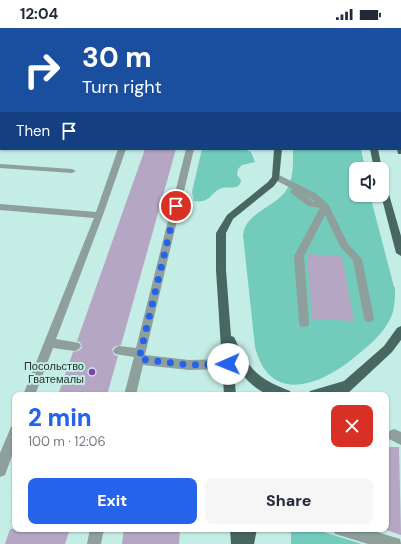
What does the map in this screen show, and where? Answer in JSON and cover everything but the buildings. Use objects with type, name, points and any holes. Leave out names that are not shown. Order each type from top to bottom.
[{"type":"main road","points":[[230,392],[220,251],[221,233],[230,217],[262,192],[276,177],[278,150]]},
{"type":"main road","points":[[374,150],[377,162]]},
{"type":"main road","points":[[387,202],[401,253]]},
{"type":"main road","points":[[226,329],[238,360],[246,371],[258,383],[276,392]]},
{"type":"main road","points":[[340,392],[388,349],[401,331]]},
{"type":"main road","points":[[326,392],[338,389],[355,379]]},
{"type":"main road","points":[[237,532],[238,544]]},
{"type":"main road","points":[[247,544],[249,532]]},
{"type":"lane","points":[[30,392],[99,215],[122,150]]},
{"type":"lane","points":[[131,392],[190,150]]},
{"type":"lane","points":[[0,166],[72,171]]},
{"type":"lane","points":[[276,177],[311,204],[325,206]]},
{"type":"lane","points":[[325,206],[344,246],[357,259],[369,318]]},
{"type":"lane","points":[[304,323],[299,256],[325,206]]},
{"type":"lane","points":[[0,207],[99,215]]},
{"type":"lane","points":[[49,343],[75,346]]},
{"type":"lane","points":[[119,351],[189,365],[228,364]]},
{"type":"lane","points":[[0,470],[3,454],[12,437]]},
{"type":"lane","points":[[94,544],[96,532]]},
{"type":"lane","points":[[351,532],[395,544]]},
{"type":"green space","points":[[202,150],[246,150],[251,152],[255,162],[242,165],[238,169],[237,175],[241,180],[239,186],[222,188],[204,201],[194,201],[192,192]]},
{"type":"green space","points":[[293,150],[361,150],[364,162],[349,162],[349,202],[372,202],[395,287],[392,315],[377,338],[343,366],[328,375],[313,381],[298,384],[285,383],[272,377],[262,366],[255,347],[243,235],[245,227],[249,221],[255,215],[276,201],[287,189],[292,174]]},
{"type":"green space","points":[[291,532],[324,532],[362,544],[291,544]]},
{"type":"place","name":"Посольство Гватемалы","points":[[92,372]]},
{"type":"route","points":[[176,206],[139,359],[189,365],[228,364]]}]
